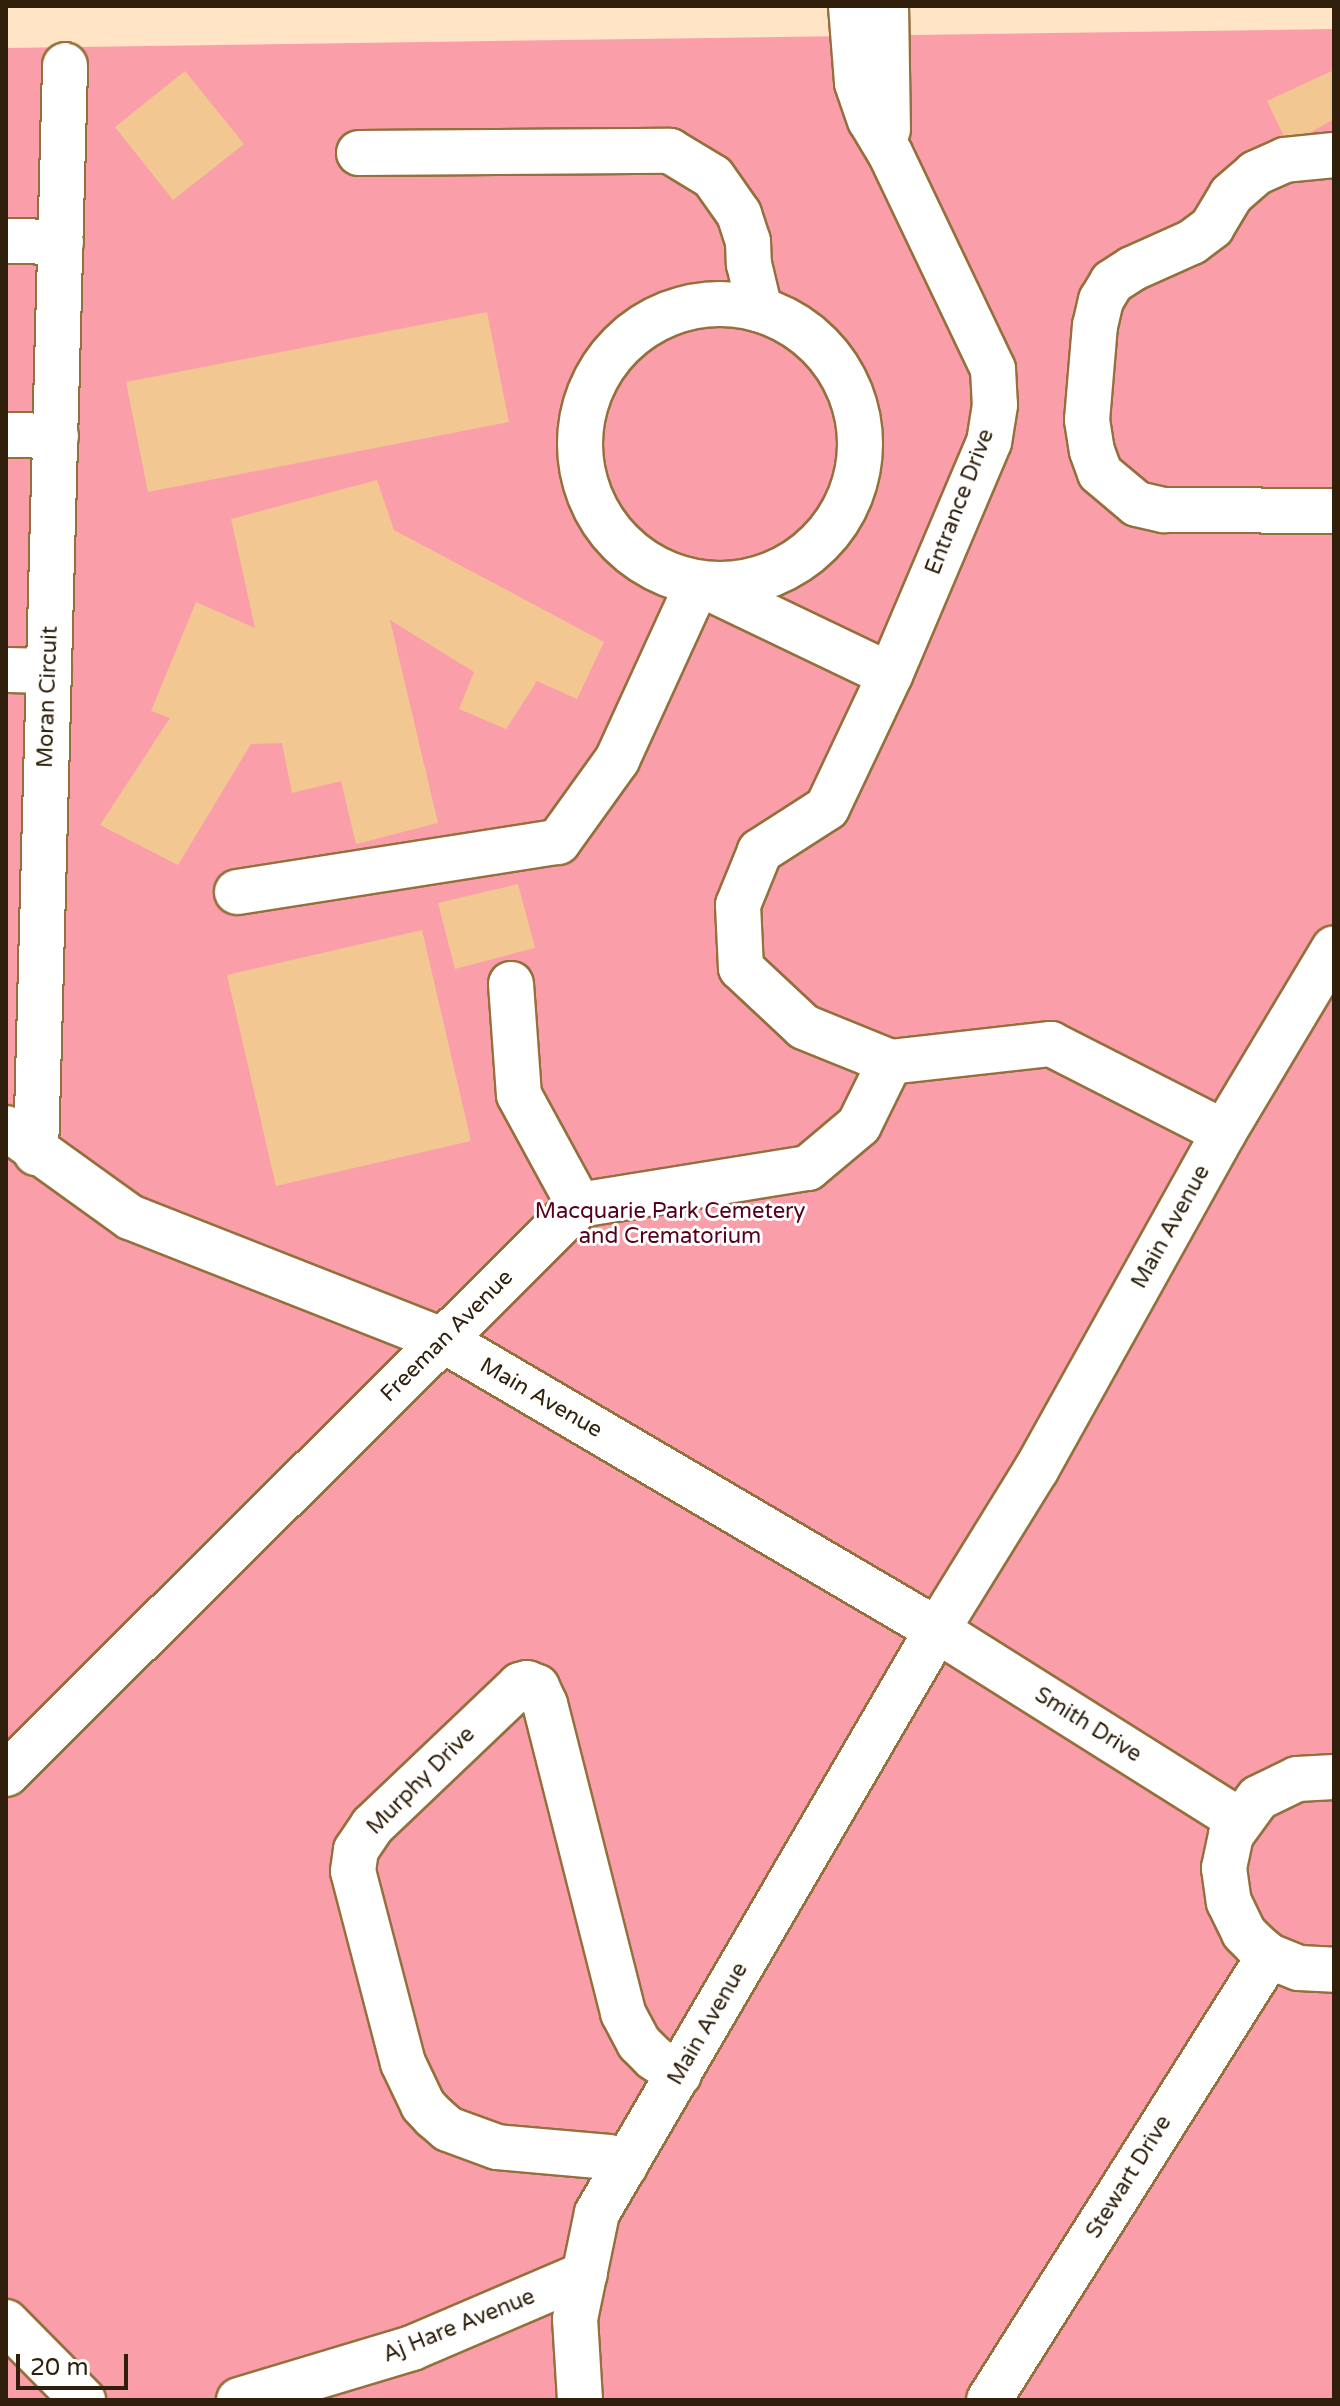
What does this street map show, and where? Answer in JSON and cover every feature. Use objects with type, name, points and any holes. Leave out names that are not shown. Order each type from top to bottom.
[{"type":"lane","name":"Entrance Drive","points":[[851,6],[857,83],[870,120],[890,153],[993,369],[995,405],[989,442],[890,675],[827,808],[760,851],[738,905],[741,968],[804,1027],[890,1062]]},
{"type":"lane","name":"Entrance Drive","points":[[886,6],[890,153]]},
{"type":"lane","name":"Moran Circuit","points":[[21,1140],[49,671],[65,65]]},
{"type":"lane","points":[[359,153],[670,151],[713,177],[739,214],[748,241],[749,264],[760,310]]},
{"type":"lane","points":[[1334,155],[1285,160],[1256,173],[1231,195],[1212,227],[1192,242],[1132,269],[1112,282],[1101,300],[1095,325],[1087,420],[1092,451],[1100,473],[1137,504],[1164,510],[1334,511]]},
{"type":"lane","points":[[6,241],[61,242]]},
{"type":"lane","points":[[698,583],[737,584],[774,574],[807,556],[833,528],[851,494],[860,457],[858,419],[845,382],[824,351],[794,326],[760,310],[722,304],[684,309],[649,323],[619,346],[596,377],[583,413],[582,464],[587,489],[604,523],[629,552],[662,572],[698,583],[787,623],[890,675]]},
{"type":"lane","points":[[6,435],[56,436]]},
{"type":"lane","points":[[787,623],[807,556]]},
{"type":"lane","points":[[237,892],[558,842],[617,760],[698,583]]},
{"type":"lane","points":[[6,670],[49,671]]},
{"type":"lane","name":"Main Avenue","points":[[580,2400],[575,2319],[597,2213],[937,1630],[1036,1470],[1224,1132],[1334,948]]},
{"type":"lane","points":[[511,984],[519,1095],[579,1205],[808,1168],[859,1125],[890,1062],[1051,1044],[1224,1132]]},
{"type":"lane","name":"Main Avenue","points":[[21,1140],[130,1217],[443,1340],[937,1630]]},
{"type":"lane","name":"Freeman Avenue","points":[[6,1774],[579,1205]]},
{"type":"lane","name":"Smith Drive","points":[[937,1630],[1239,1820]]},
{"type":"lane","name":"Murphy Drive","points":[[625,2166],[609,2157],[497,2147],[448,2129],[428,2111],[403,2063],[353,1871],[356,1850],[372,1826],[520,1685],[527,1683],[537,1687],[545,1704],[623,2013],[639,2043],[654,2058],[679,2074]]},
{"type":"lane","points":[[1334,1777],[1312,1776],[1284,1783],[1258,1798],[1239,1820],[1226,1851],[1224,1885],[1244,1933],[1269,1956],[1299,1968],[1334,1970]]},
{"type":"lane","name":"Stewart Drive","points":[[989,2400],[1269,1956]]},
{"type":"lane","name":"Aj Hare Avenue","points":[[239,2400],[412,2348],[585,2274]]},
{"type":"lane","points":[[6,2322],[83,2400]]},
{"type":"green space","name":"Macquarie Park Cemetery and Crematorium","points":[[1334,29],[1334,2400],[6,2400],[6,48]]},
{"type":"building","points":[[1334,70],[1334,119],[1288,145],[1267,101]]},
{"type":"building","points":[[185,71],[244,144],[173,200],[115,127]]},
{"type":"building","points":[[487,312],[509,422],[148,492],[126,382]]},
{"type":"building","points":[[377,480],[394,530],[604,642],[577,699],[537,681],[506,729],[459,709],[474,672],[390,620],[438,823],[356,844],[341,781],[292,793],[282,743],[251,744],[178,865],[100,825],[170,718],[151,711],[196,602],[255,628],[231,519]]},
{"type":"building","points":[[518,884],[535,948],[455,969],[438,903]]},
{"type":"building","points":[[422,930],[471,1141],[276,1186],[227,975]]}]
